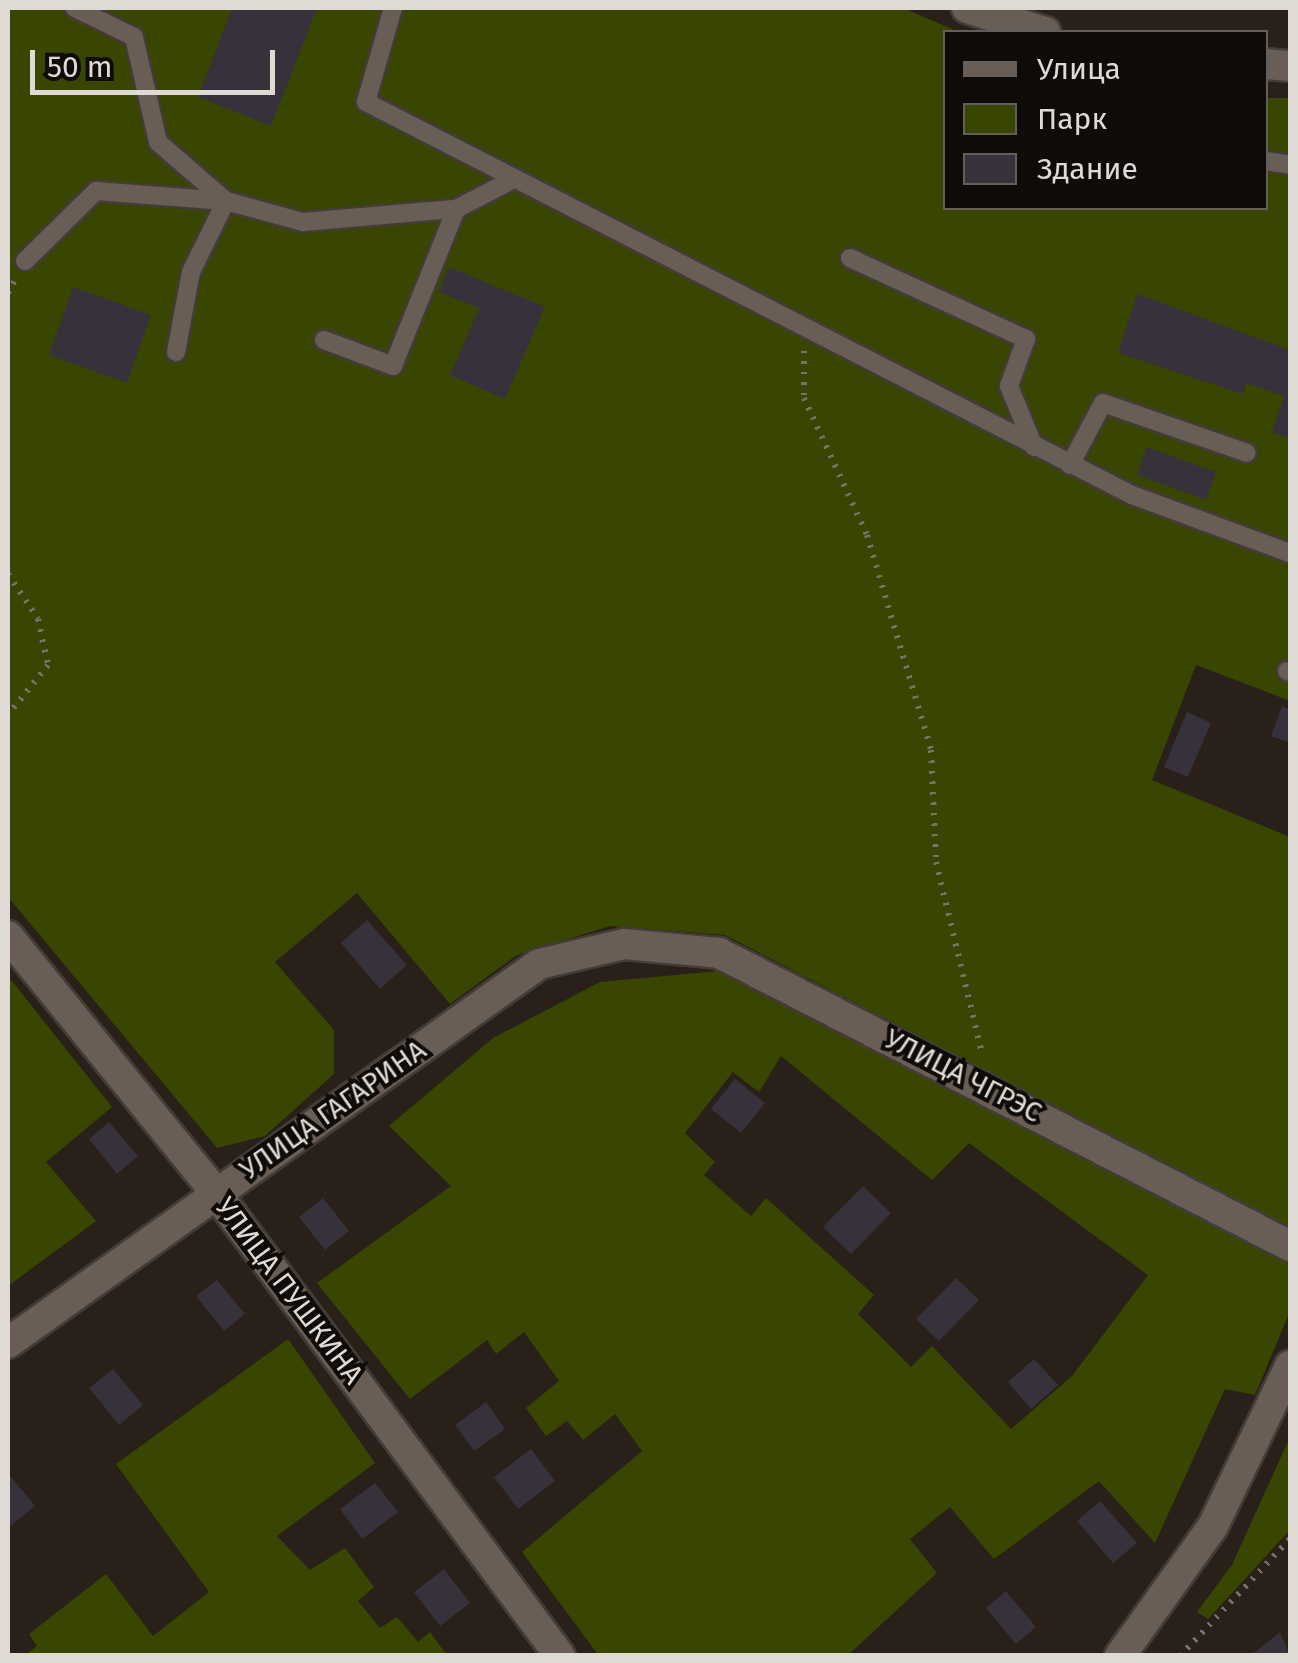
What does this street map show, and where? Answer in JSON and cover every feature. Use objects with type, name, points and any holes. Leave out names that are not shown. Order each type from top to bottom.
[{"type":"street","points":[[967,8],[1038,30]]},
{"type":"street","name":"УЛИЦА ПУШКИНА","points":[[8,936],[216,1192],[560,1656]]},
{"type":"street","name":"УЛИЦА ЧГРЭС","points":[[624,944],[719,952],[1290,1246]]},
{"type":"street","name":"УЛИЦА ГАГАРИНА","points":[[8,1343],[540,964],[624,944]]},
{"type":"street","points":[[1120,1656],[1213,1526],[1290,1366]]},
{"type":"lane","points":[[76,8],[134,37],[158,142],[226,201]]},
{"type":"lane","points":[[393,8],[366,102],[508,182],[683,257],[804,334],[1070,465],[1290,553]]},
{"type":"lane","points":[[26,261],[96,190],[226,201],[303,222],[456,209],[508,182]]},
{"type":"lane","points":[[176,352],[190,272],[226,201]]},
{"type":"lane","points":[[324,340],[392,366],[456,209]]},
{"type":"lane","points":[[850,258],[1026,339],[1009,386],[1034,446]]},
{"type":"lane","points":[[1070,465],[1102,403],[1247,453]]},
{"type":"path","points":[[804,334],[804,398],[867,535],[931,750],[936,862],[989,1090]]},
{"type":"path","points":[[8,562],[9,575],[38,619],[48,665],[8,715]]},
{"type":"path","points":[[1180,1656],[1290,1538]]},
{"type":"green space","points":[[8,8],[903,8],[954,30],[943,30],[943,210],[1268,210],[1268,98],[1290,98],[1290,701],[1196,665],[1152,780],[1290,837],[1290,1229],[725,935],[610,926],[517,955],[450,1004],[357,893],[275,962],[334,1030],[334,1074],[265,1136],[217,1148],[8,897]]},
{"type":"green space","points":[[719,971],[1289,1262],[1290,1311],[1255,1395],[1225,1389],[1155,1543],[1099,1481],[994,1559],[950,1507],[910,1539],[937,1573],[848,1655],[599,1656],[522,1552],[642,1451],[615,1414],[583,1440],[567,1421],[546,1436],[526,1408],[559,1381],[524,1332],[496,1354],[487,1340],[410,1399],[317,1283],[451,1186],[389,1126],[493,1038],[600,982]],"holes":[[[781,1056],[932,1180],[969,1143],[1148,1275],[1072,1376],[1011,1429],[932,1346],[911,1367],[858,1314],[874,1295],[766,1198],[751,1216],[704,1175],[715,1162],[685,1133],[733,1072],[759,1092]]]},
{"type":"green space","points":[[8,976],[112,1107],[46,1162],[96,1221],[8,1286]]},
{"type":"green space","points":[[288,1339],[375,1463],[277,1536],[310,1570],[345,1548],[374,1587],[358,1601],[380,1628],[397,1617],[418,1642],[430,1632],[447,1655],[25,1655],[37,1646],[29,1634],[106,1574],[153,1636],[209,1592],[116,1464]]},
{"type":"green space","points":[[1290,1437],[1290,1530],[1208,1619],[1197,1612],[1232,1565]]},
{"type":"building","points":[[232,8],[317,8],[271,126],[198,97]]},
{"type":"building","points":[[449,267],[545,307],[505,399],[450,375],[479,308],[439,292]]},
{"type":"building","points":[[73,287],[151,315],[127,383],[49,355]]},
{"type":"building","points":[[1137,294],[1290,350],[1290,438],[1272,432],[1284,396],[1246,383],[1243,394],[1118,353]]},
{"type":"building","points":[[1147,447],[1216,472],[1206,500],[1137,475]]},
{"type":"building","points":[[1282,706],[1290,710],[1290,743],[1271,736]]},
{"type":"building","points":[[1187,712],[1211,723],[1188,777],[1164,767]]},
{"type":"building","points":[[367,920],[407,965],[380,989],[341,943]]},
{"type":"building","points":[[735,1079],[765,1103],[741,1133],[711,1109]]},
{"type":"building","points":[[109,1122],[138,1156],[117,1174],[89,1139]]},
{"type":"building","points":[[863,1186],[891,1213],[851,1254],[823,1227]]},
{"type":"building","points":[[323,1198],[349,1231],[325,1250],[299,1217]]},
{"type":"building","points":[[956,1278],[979,1300],[939,1341],[916,1319]]},
{"type":"building","points":[[217,1280],[245,1314],[224,1331],[196,1296]]},
{"type":"building","points":[[1034,1359],[1058,1385],[1031,1409],[1008,1382]]},
{"type":"building","points":[[113,1369],[143,1405],[119,1425],[89,1388]]},
{"type":"building","points":[[486,1402],[505,1429],[474,1451],[455,1425]]},
{"type":"building","points":[[531,1449],[555,1481],[518,1509],[494,1477]]},
{"type":"building","points":[[8,1473],[35,1506],[8,1528]]},
{"type":"building","points":[[375,1483],[398,1512],[362,1539],[340,1509]]},
{"type":"building","points":[[1100,1501],[1137,1543],[1113,1563],[1077,1521]]},
{"type":"building","points":[[444,1569],[470,1603],[440,1626],[414,1592]]},
{"type":"building","points":[[1006,1591],[1036,1627],[1016,1644],[986,1608]]},
{"type":"building","points":[[1280,1632],[1290,1656],[1250,1656]]}]
